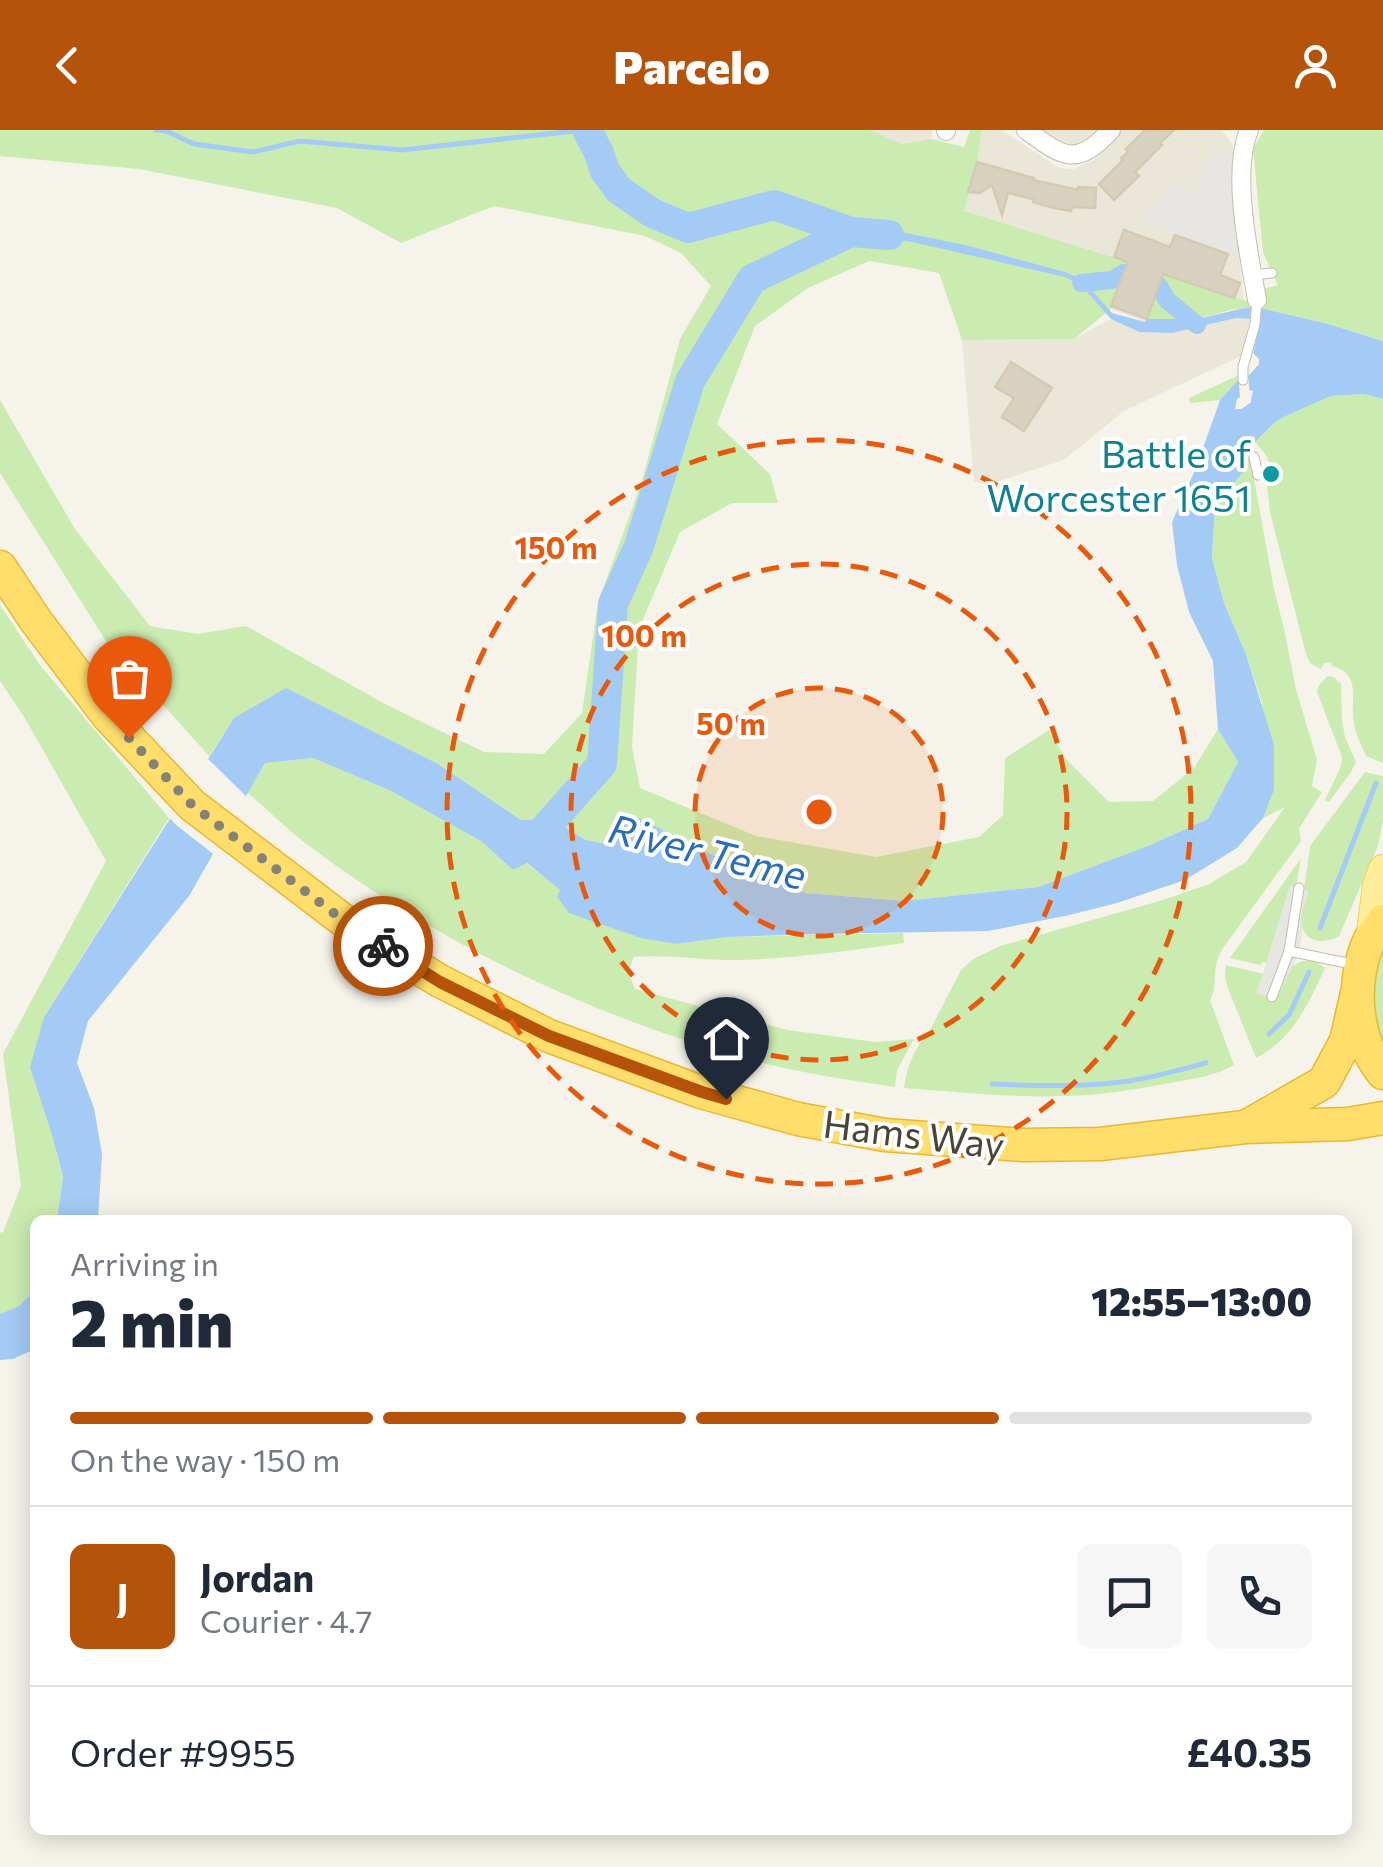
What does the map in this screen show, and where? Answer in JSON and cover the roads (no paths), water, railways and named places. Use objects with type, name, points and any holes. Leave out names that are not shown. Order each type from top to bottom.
[{"type":"highway","name":"Hams Way","points":[[0,567],[108,716],[192,805],[356,930],[440,982],[549,1036],[702,1092],[798,1119],[884,1134],[1023,1145],[1100,1144],[1245,1127],[1348,1124],[1383,1118]]},
{"type":"highway","name":"Hams Way","points":[[1245,1127],[1324,1082],[1346,1042],[1368,955]]},
{"type":"highway","points":[[1368,955],[1360,1024],[1369,1050],[1383,1072]]},
{"type":"main road","points":[[1368,955],[1377,885],[1383,869]]},
{"type":"street","points":[[1026,130],[1059,153],[1072,154],[1096,146],[1111,130]]},
{"type":"street","points":[[1249,130],[1241,177],[1257,300]]},
{"type":"lane","points":[[1252,275],[1272,274]]},
{"type":"lane","points":[[1243,380],[1257,300]]},
{"type":"lane","points":[[1254,457],[1258,475]]},
{"type":"lane","points":[[1272,997],[1289,951],[1299,888]]},
{"type":"lane","points":[[1289,951],[1327,960],[1368,955]]},
{"type":"water","points":[[851,229],[902,232],[1065,272],[1088,286],[1112,313],[1145,322],[1198,319],[1244,308],[1251,308],[1250,319],[1236,318],[1172,333],[1139,332],[1111,319],[1080,284],[1065,277],[908,241],[851,237]]},
{"type":"water","points":[[1261,308],[1383,341],[1383,399],[1364,394],[1331,396],[1277,420],[1255,442],[1248,376],[1259,364],[1253,353]]},
{"type":"water","points":[[1239,379],[1236,409],[1242,409],[1246,458],[1244,471],[1215,506],[1212,558],[1274,745],[1274,790],[1263,818],[1237,848],[1185,880],[1117,903],[988,931],[727,937],[677,944],[641,938],[569,913],[557,897],[560,890],[527,863],[513,870],[481,841],[391,791],[313,758],[265,763],[189,896],[88,1021],[77,1063],[94,1108],[102,1154],[98,1215],[58,1215],[63,1177],[30,1067],[44,1017],[234,718],[286,688],[438,764],[521,820],[551,819],[586,840],[607,844],[633,815],[734,866],[806,893],[904,901],[1038,887],[1208,819],[1238,762],[1218,729],[1213,661],[1189,612],[1177,565],[1172,522],[1220,400]]},
{"type":"water","points":[[30,1295],[30,1351],[0,1360],[0,1314],[19,1306]]},
{"type":"waterway","points":[[156,130],[194,144],[253,152],[300,141],[402,150],[584,130]]},
{"type":"waterway","points":[[587,130],[605,171],[619,190],[652,213],[688,228],[774,205],[851,232]]},
{"type":"waterway","name":"River Teme","points":[[530,845],[602,764],[613,604],[639,546],[690,381],[752,279],[851,232],[889,235]]},
{"type":"waterway","points":[[1081,283],[1112,280],[1124,273]]},
{"type":"waterway","points":[[1159,286],[1167,300],[1197,325]]},
{"type":"waterway","name":"River Teme","points":[[1220,457],[1233,433],[1288,395]]},
{"type":"waterway","points":[[1320,928],[1376,783]]},
{"type":"waterway","points":[[1269,1034],[1289,1015],[1309,972]]},
{"type":"waterway","points":[[992,1084],[1112,1083],[1206,1063]]},
{"type":"place","name":"Battle of Worcester 1651","points":[[1271,474]]}]
